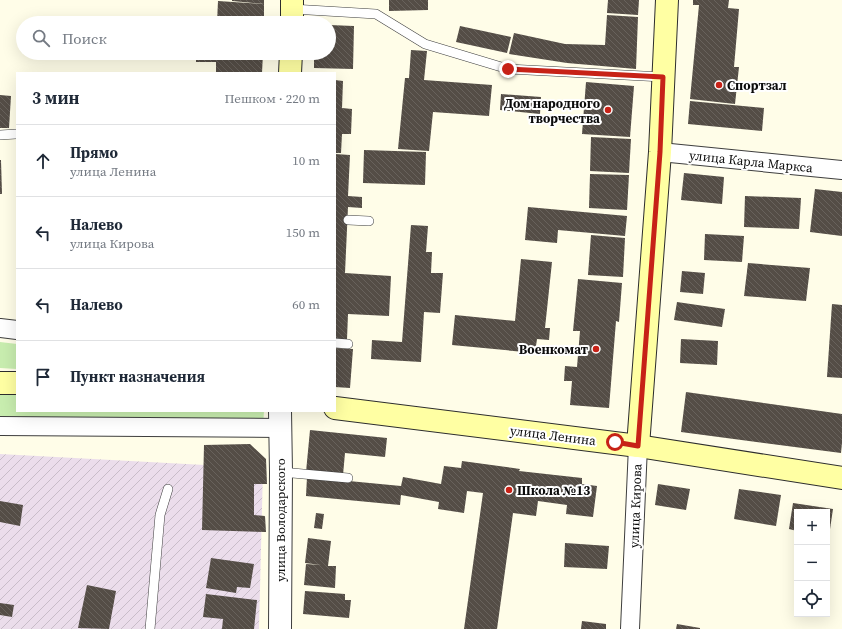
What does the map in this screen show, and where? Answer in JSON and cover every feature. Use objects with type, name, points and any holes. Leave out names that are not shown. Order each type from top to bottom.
[{"type":"main road","name":"улица Кирова","points":[[638,446],[660,152],[666,0]]},
{"type":"main road","points":[[290,72],[291,60]]},
{"type":"main road","points":[[0,382],[16,383]]},
{"type":"main road","name":"улица Ленина","points":[[336,408],[638,446],[842,478]]},
{"type":"street","name":"улица Карла Маркса","points":[[660,152],[842,170]]},
{"type":"street","points":[[0,328],[16,330]]},
{"type":"street","points":[[0,426],[281,420]]},
{"type":"street","name":"улица Володарского","points":[[280,629],[281,420]]},
{"type":"street","name":"улица Кирова","points":[[630,629],[638,446]]},
{"type":"lane","points":[[292,11],[376,14],[425,44],[508,69],[663,77]]},
{"type":"lane","points":[[0,135],[16,134]]},
{"type":"lane","points":[[348,220],[369,221]]},
{"type":"lane","points":[[336,343],[348,344]]},
{"type":"lane","points":[[281,472],[348,478]]},
{"type":"lane","points":[[150,629],[160,515],[168,489]]},
{"type":"shaded area","points":[[0,454],[263,468],[259,629],[0,629]]},
{"type":"green space","points":[[0,342],[16,344],[16,369],[0,368]]},
{"type":"green space","points":[[0,395],[16,395],[16,412],[264,412],[263,427],[0,416]]},
{"type":"building","points":[[264,0],[264,4],[232,1]]},
{"type":"building","points":[[389,0],[428,0],[428,10],[389,11]]},
{"type":"building","points":[[608,0],[639,0],[638,15],[607,13]]},
{"type":"building","points":[[693,0],[729,0],[728,8],[739,9],[734,67],[739,67],[735,104],[690,99],[699,5],[693,5]]},
{"type":"building","points":[[218,1],[264,4],[264,16],[217,16]]},
{"type":"building","points":[[607,15],[638,17],[636,69],[567,63],[509,54],[514,33],[565,44],[605,45]]},
{"type":"building","points":[[336,25],[354,26],[353,69],[314,68],[314,60],[336,60]]},
{"type":"building","points":[[460,26],[511,37],[507,53],[456,42]]},
{"type":"building","points":[[411,50],[427,51],[424,80],[492,85],[489,116],[433,112],[429,151],[398,149],[405,78],[409,78]]},
{"type":"building","points":[[196,60],[263,60],[262,72],[216,72],[216,62],[196,62]]},
{"type":"building","points":[[336,80],[343,81],[342,108],[352,109],[351,134],[342,134],[341,153],[336,153]]},
{"type":"building","name":"Дом народного творчества","points":[[586,82],[634,86],[630,137],[582,134]]},
{"type":"building","points":[[501,94],[541,97],[540,114],[500,110]]},
{"type":"building","points":[[0,95],[11,96],[9,128],[0,128]]},
{"type":"building","points":[[690,101],[764,108],[762,131],[688,124]]},
{"type":"building","points":[[591,137],[631,139],[629,173],[590,171]]},
{"type":"building","points":[[364,150],[426,152],[425,185],[363,183]]},
{"type":"building","points":[[336,154],[350,155],[348,196],[362,197],[362,208],[348,207],[345,273],[391,276],[389,316],[348,314],[347,339],[336,339]]},
{"type":"building","points":[[1,160],[2,194],[0,194]]},
{"type":"building","points":[[684,173],[724,177],[722,204],[681,200]]},
{"type":"building","points":[[590,174],[629,175],[627,210],[589,208]]},
{"type":"building","points":[[815,189],[842,192],[842,236],[810,232]]},
{"type":"building","points":[[745,196],[801,198],[799,229],[744,227]]},
{"type":"building","points":[[528,207],[627,216],[625,236],[558,230],[557,243],[525,240]]},
{"type":"building","points":[[411,225],[428,226],[426,252],[432,252],[431,273],[443,273],[440,313],[424,312],[421,362],[371,359],[372,340],[402,342]]},
{"type":"building","points":[[705,234],[744,236],[742,262],[704,260]]},
{"type":"building","points":[[591,235],[625,238],[623,277],[588,275]]},
{"type":"building","points":[[521,259],[552,262],[545,328],[550,328],[549,340],[537,339],[535,353],[452,345],[455,315],[515,321]]},
{"type":"building","points":[[748,263],[810,268],[806,301],[744,296]]},
{"type":"building","points":[[682,271],[705,273],[703,294],[680,292]]},
{"type":"building","name":"Военкомат","points":[[578,279],[622,283],[619,322],[616,321],[609,408],[570,405],[572,381],[564,381],[565,366],[577,367],[580,331],[573,331]]},
{"type":"building","points":[[677,302],[725,309],[722,327],[674,320]]},
{"type":"building","points":[[832,304],[842,305],[842,378],[827,377]]},
{"type":"building","points":[[681,339],[718,341],[717,365],[680,363]]},
{"type":"building","points":[[336,348],[353,349],[350,388],[336,387]]},
{"type":"building","points":[[686,392],[842,414],[841,453],[681,432]]},
{"type":"building","points":[[310,430],[387,438],[385,457],[345,453],[343,475],[306,472]]},
{"type":"building","points":[[250,444],[266,459],[267,484],[254,484],[254,515],[265,516],[266,532],[202,530],[204,445]]},
{"type":"building","points":[[462,461],[520,469],[519,471],[582,478],[582,484],[597,486],[593,517],[566,514],[567,505],[538,501],[536,516],[513,513],[497,629],[464,629],[483,493],[467,491],[464,513],[438,509],[439,502],[401,495],[400,505],[306,496],[307,477],[401,486],[403,477],[441,484],[444,466],[461,468]]},
{"type":"building","points":[[658,484],[690,489],[686,510],[655,505]]},
{"type":"building","points":[[739,489],[781,495],[776,526],[734,519]]},
{"type":"building","points":[[0,501],[23,505],[20,526],[0,522]]},
{"type":"building","points":[[793,503],[833,509],[830,529],[830,509],[794,509],[794,530],[789,529]]},
{"type":"building","points":[[316,513],[324,514],[322,529],[314,528]]},
{"type":"building","points":[[308,538],[331,541],[328,566],[336,566],[335,588],[304,585],[306,564],[321,565],[305,563]]},
{"type":"building","points":[[565,543],[609,546],[607,569],[564,567]]},
{"type":"building","points":[[211,558],[254,564],[250,588],[237,587],[236,593],[206,588]]},
{"type":"building","points":[[87,585],[116,591],[109,629],[78,628]]},
{"type":"building","points":[[305,591],[345,594],[345,600],[351,600],[349,618],[303,614]]},
{"type":"building","points":[[206,594],[257,600],[254,629],[222,629],[223,619],[203,617]]},
{"type":"building","points":[[0,603],[14,605],[12,617],[0,615]]},
{"type":"building","points":[[582,621],[606,624],[606,629],[581,629]]},
{"type":"building","points":[[677,624],[700,628],[700,629],[676,629]]},
{"type":"place","name":"Спортзал","points":[[719,85]]},
{"type":"place","name":"Дом народного творчества","points":[[608,110]]},
{"type":"place","name":"Военкомат","points":[[596,349]]},
{"type":"place","name":"Школа №13","points":[[509,490]]},
{"type":"route","points":[[508,69],[663,77],[660,152],[638,446],[615,442]]}]
